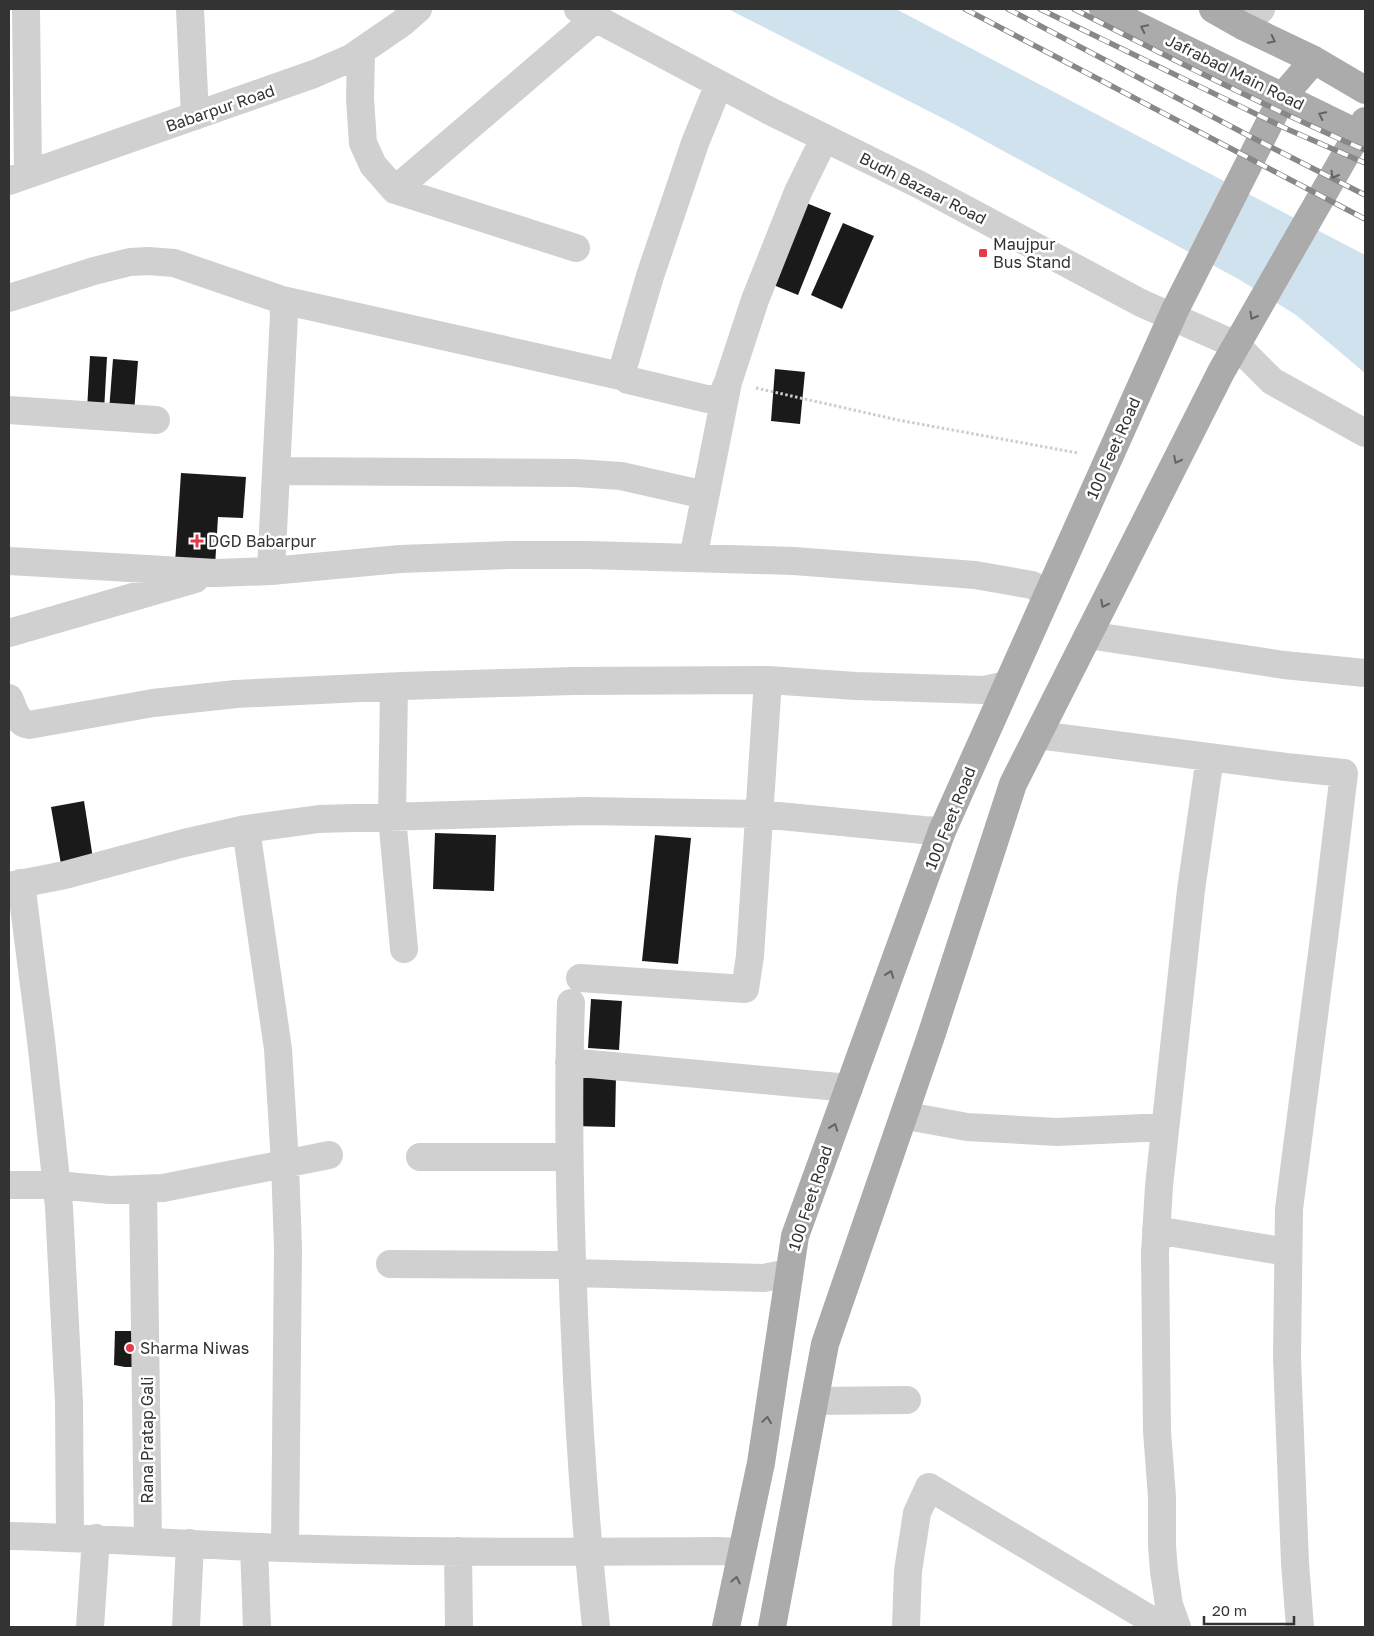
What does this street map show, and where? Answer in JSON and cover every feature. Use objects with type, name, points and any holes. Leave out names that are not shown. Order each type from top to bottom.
[{"type":"main road","name":"Jafrabad Main Road","points":[[1104,9],[1283,96],[1363,130]]},
{"type":"main road","points":[[1213,9],[1252,17],[1314,60],[1365,90]]},
{"type":"main road","name":"100 Feet Road","points":[[726,1627],[761,1463],[795,1236],[942,831],[1172,316],[1283,96],[1314,60]]},
{"type":"main road","points":[[772,1627],[825,1344],[905,1112],[1013,784],[1236,345],[1363,130]]},
{"type":"street","points":[[18,177],[26,9]]},
{"type":"street","points":[[190,9],[195,116]]},
{"type":"street","name":"Babarpur Road","points":[[18,177],[314,74],[351,58],[402,23],[418,9]]},
{"type":"street","points":[[395,190],[587,13]]},
{"type":"street","name":"Budh Bazaar Road","points":[[587,13],[824,138],[920,185],[1141,303],[1236,345],[1272,381],[1365,433]]},
{"type":"street","points":[[361,51],[360,99],[364,143],[373,165],[395,190],[576,248]]},
{"type":"street","points":[[625,377],[623,368],[650,276],[695,143],[720,84]]},
{"type":"street","points":[[693,558],[728,382],[755,300],[798,192],[824,138]]},
{"type":"street","points":[[9,298],[94,271],[130,262],[174,263],[282,300],[625,377],[628,380],[706,399],[720,397],[728,382]]},
{"type":"street","points":[[271,571],[284,315],[282,300]]},
{"type":"street","points":[[9,410],[156,420]]},
{"type":"street","points":[[276,471],[576,472],[621,476],[706,495]]},
{"type":"street","points":[[9,561],[216,573],[271,571],[358,562],[502,556],[588,555],[794,561],[975,575],[1032,584],[1048,594]]},
{"type":"street","points":[[9,633],[216,573]]},
{"type":"street","points":[[1088,635],[1284,666],[1365,673]]},
{"type":"street","points":[[9,698],[18,720],[21,723],[29,724],[153,703],[236,694],[394,686],[574,681],[768,680],[856,686],[984,690],[1007,686]]},
{"type":"street","points":[[596,1627],[580,1450],[572,1269],[569,1062],[575,991],[745,989],[750,956],[768,680]]},
{"type":"street","points":[[394,686],[392,818],[404,949]]},
{"type":"street","points":[[1038,735],[1344,773],[1289,1209],[1287,1358],[1295,1563],[1300,1627]]},
{"type":"street","points":[[1177,1627],[1169,1605],[1162,1545],[1162,1496],[1157,1431],[1155,1253],[1165,1127],[1182,989],[1191,890],[1210,757]]},
{"type":"street","points":[[90,1627],[69,1402],[57,1185],[41,1040],[15,884],[65,875],[184,843],[246,829],[319,819],[584,811],[760,814],[942,831]]},
{"type":"street","points":[[246,829],[278,1049],[285,1163],[288,1249],[285,1548]]},
{"type":"street","points":[[569,1062],[849,1088]]},
{"type":"street","points":[[905,1112],[918,1118],[966,1127],[1057,1132],[1165,1127]]},
{"type":"street","points":[[9,1185],[57,1185],[110,1190],[163,1188],[328,1155]]},
{"type":"street","points":[[420,1157],[569,1157]]},
{"type":"street","name":"Rana Pratap Gali","points":[[143,1189],[147,1358],[148,1541]]},
{"type":"street","points":[[1156,1230],[1287,1252]]},
{"type":"street","points":[[390,1264],[572,1269],[764,1278],[788,1273]]},
{"type":"street","points":[[815,1401],[907,1400]]},
{"type":"street","points":[[906,1627],[908,1571],[917,1513],[929,1486],[1163,1627]]},
{"type":"street","points":[[9,1536],[285,1548],[742,1552]]},
{"type":"street","points":[[186,1627],[190,1543]]},
{"type":"street","points":[[254,1547],[257,1627]]},
{"type":"street","points":[[458,1551],[459,1627]]},
{"type":"path","points":[[728,382],[898,420],[1084,454]]},
{"type":"water","points":[[728,9],[896,9],[1365,255],[1365,373],[1296,315],[1240,280],[954,124]]},
{"type":"building","points":[[799,200],[831,213],[798,295],[766,282]]},
{"type":"building","points":[[843,223],[874,236],[842,309],[811,295]]},
{"type":"building","points":[[90,356],[107,357],[104,411],[87,410]]},
{"type":"building","points":[[113,359],[138,361],[134,413],[109,411]]},
{"type":"building","points":[[775,369],[805,372],[800,424],[771,421]]},
{"type":"building","name":"DGD Babarpur","points":[[181,473],[246,477],[243,518],[218,517],[215,566],[175,563]]},
{"type":"building","points":[[84,801],[94,865],[62,870],[51,807]]},
{"type":"building","points":[[435,833],[496,835],[494,891],[433,889]]},
{"type":"building","points":[[655,835],[691,838],[678,964],[642,961]]},
{"type":"building","points":[[591,999],[622,1001],[619,1050],[588,1048]]},
{"type":"building","points":[[573,1074],[616,1075],[615,1127],[572,1126]]},
{"type":"building","name":"Sharma Niwas","points":[[115,1331],[146,1331],[147,1367],[114,1365]]},
{"type":"railway","points":[[965,9],[1365,219]]},
{"type":"railway","points":[[1008,9],[1365,195]]},
{"type":"railway","points":[[1040,9],[1287,129],[1365,163]]},
{"type":"railway","points":[[1074,9],[1182,64],[1365,150]]},
{"type":"place","name":"Maujpur Bus Stand","points":[[983,253]]},
{"type":"place","name":"DGD Babarpur","points":[[197,541]]},
{"type":"place","name":"Sharma Niwas","points":[[130,1348]]}]
